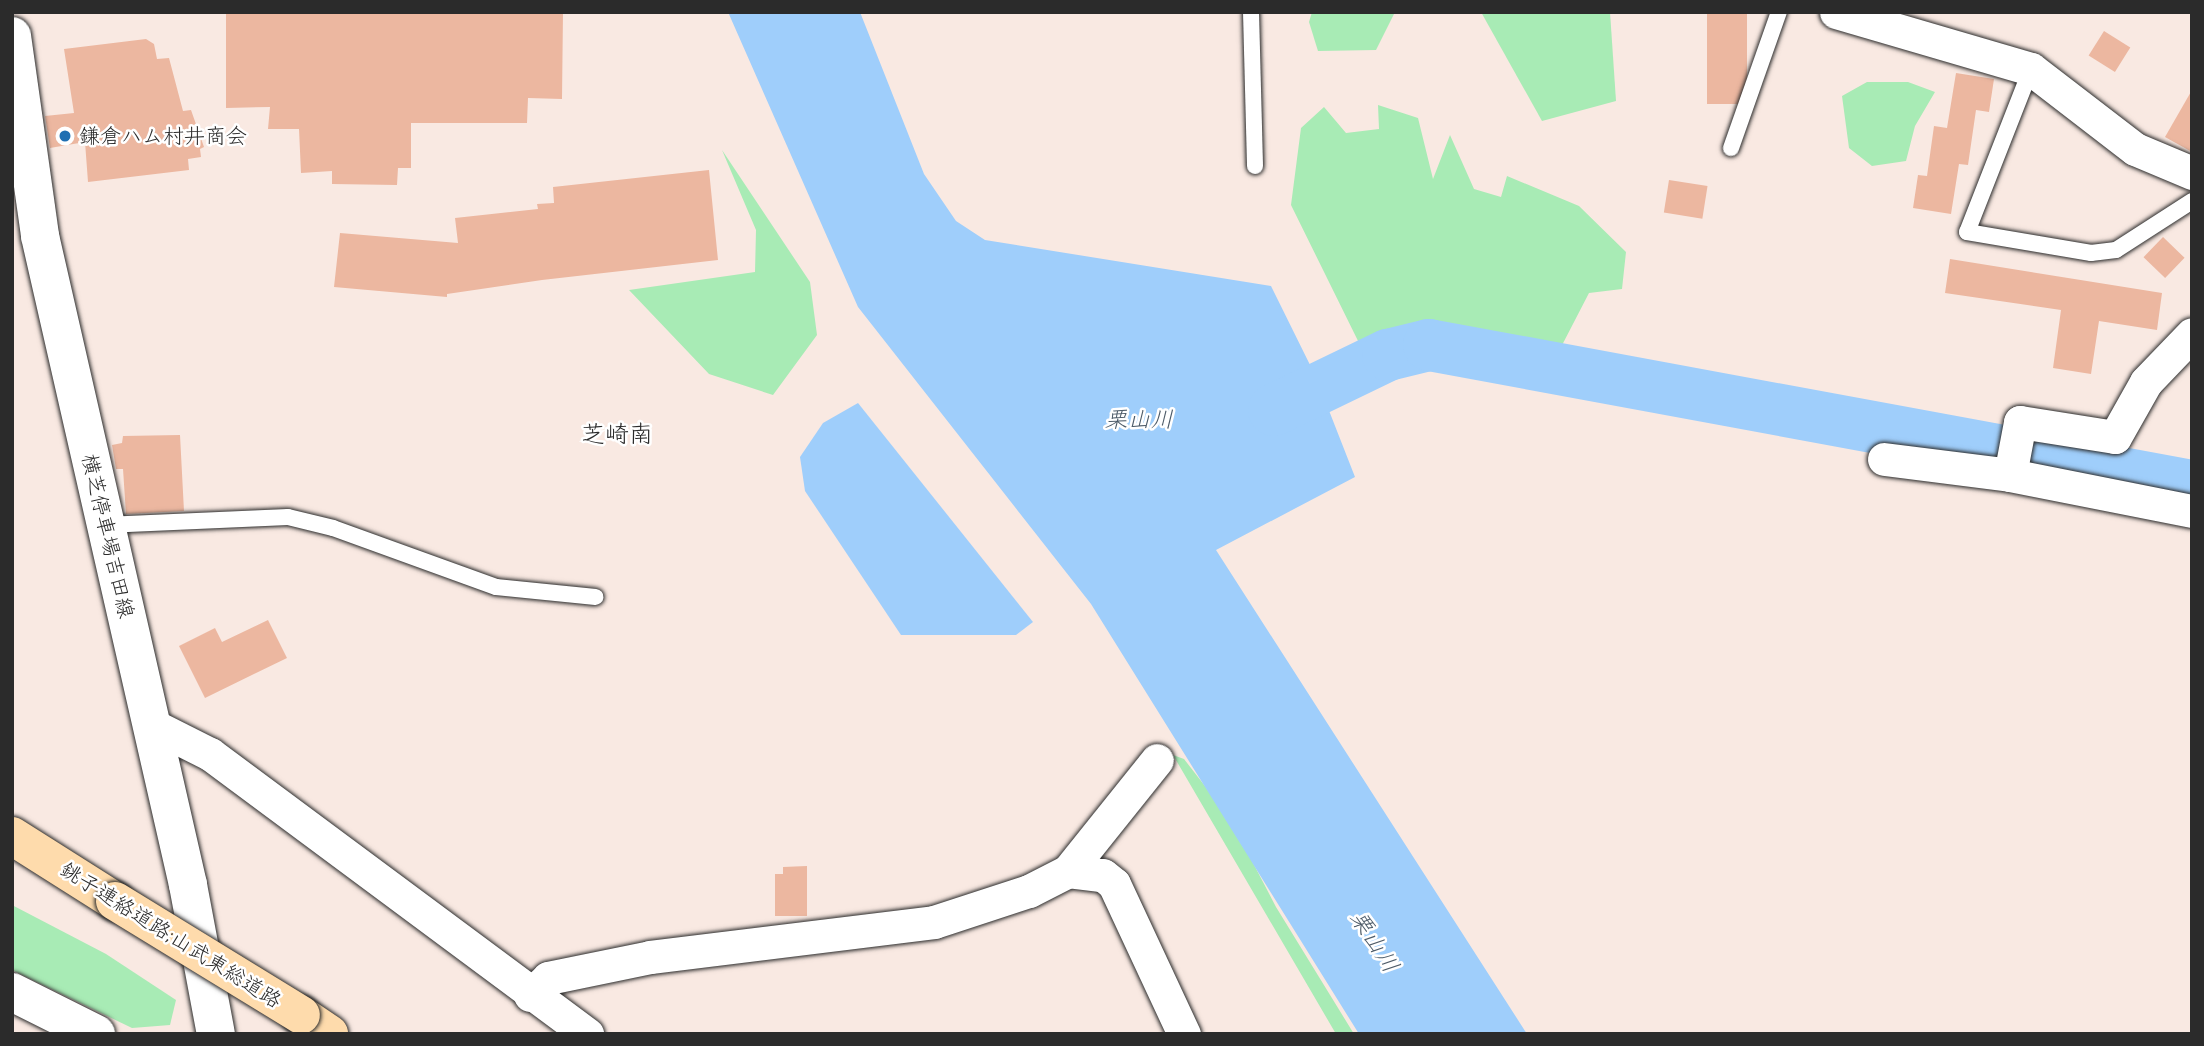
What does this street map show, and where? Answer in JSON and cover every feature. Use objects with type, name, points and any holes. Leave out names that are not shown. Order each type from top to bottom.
[{"type":"highway","name":"銚子連絡道路;山武東総道路","points":[[12,836],[315,1024]]},
{"type":"main road","name":"横芝停車場吉田線","points":[[12,36],[40,236],[188,885],[216,1034]]},
{"type":"main road","points":[[12,992],[96,1034]]},
{"type":"street","points":[[1836,12],[2031,69],[2135,149],[2192,173]]},
{"type":"street","points":[[2010,475],[2020,422],[2115,437],[2146,382],[2192,334]]},
{"type":"street","points":[[1884,458],[2010,475],[2192,511]]},
{"type":"street","points":[[150,724],[210,754],[530,995],[587,1034]]},
{"type":"street","points":[[530,995],[548,978],[650,957],[934,922],[1029,891],[1068,871],[1157,760]]},
{"type":"street","points":[[1068,871],[1102,875],[1114,884],[1184,1034]]},
{"type":"lane","points":[[1251,12],[1255,166]]},
{"type":"lane","points":[[1731,148],[1779,12]]},
{"type":"lane","points":[[2031,69],[1967,232],[2091,253],[2116,250],[2192,201]]},
{"type":"lane","points":[[105,525],[288,517],[332,528],[496,587],[596,597]]},
{"type":"green space","points":[[1312,12],[1395,12],[1376,50],[1318,51],[1309,22]]},
{"type":"green space","points":[[1481,12],[1610,12],[1616,101],[1542,121]]},
{"type":"green space","points":[[1867,82],[1908,82],[1935,92],[1915,126],[1906,161],[1872,166],[1849,148],[1842,96]]},
{"type":"green space","points":[[1378,105],[1418,118],[1433,179],[1450,135],[1474,189],[1501,197],[1507,176],[1579,206],[1626,252],[1622,289],[1589,293],[1559,351],[1441,336],[1362,349],[1291,205],[1301,128],[1324,107],[1346,133],[1379,129]]},
{"type":"green space","points":[[722,150],[810,282],[817,335],[773,395],[709,374],[629,290],[755,272],[756,230]]},
{"type":"green space","points":[[1173,755],[1184,759],[1229,817],[1276,907],[1354,1034],[1336,1034]]},
{"type":"green space","points":[[12,905],[106,954],[176,1000],[170,1025],[132,1028],[12,970]]},
{"type":"water","name":"栗山川","points":[[728,12],[860,12],[924,174],[956,221],[985,240],[1271,286],[1314,373],[1335,367],[1345,392],[1328,408],[1355,477],[1216,550],[1527,1034],[1359,1034],[1091,604],[858,307]]},
{"type":"water","points":[[858,403],[1033,622],[1016,635],[901,635],[805,491],[800,457],[823,423]]},
{"type":"building","points":[[226,12],[563,12],[562,99],[528,98],[527,123],[411,123],[411,168],[398,168],[397,185],[332,184],[332,171],[301,173],[299,129],[268,129],[270,107],[226,108]]},
{"type":"building","points":[[1707,12],[1747,12],[1747,104],[1707,104]]},
{"type":"building","points":[[2104,31],[2130,47],[2115,72],[2089,56]]},
{"type":"building","points":[[146,39],[154,44],[157,59],[169,58],[183,111],[191,110],[204,147],[200,149],[201,157],[188,159],[189,170],[88,182],[85,142],[50,148],[45,116],[74,113],[64,49]]},
{"type":"building","points":[[1956,73],[1994,79],[1989,112],[1976,110],[1968,165],[1959,164],[1951,214],[1913,208],[1918,175],[1927,176],[1934,126],[1947,128]]},
{"type":"building","points":[[2192,90],[2192,152],[2165,137]]},
{"type":"building","points":[[709,170],[718,260],[542,280],[447,294],[447,297],[334,287],[340,233],[458,243],[455,218],[538,209],[537,204],[554,203],[553,187]]},
{"type":"building","points":[[1669,180],[1708,186],[1702,219],[1664,213]]},
{"type":"building","points":[[2163,237],[2185,258],[2165,278],[2144,257]]},
{"type":"building","points":[[1950,259],[2162,293],[2157,330],[2099,321],[2091,374],[2053,368],[2061,310],[1945,293]]},
{"type":"building","points":[[180,435],[184,511],[126,514],[123,469],[116,469],[112,445],[122,443],[123,436]]},
{"type":"building","points":[[268,620],[287,658],[205,698],[179,646],[215,628],[222,642]]},
{"type":"building","points":[[807,866],[807,916],[775,916],[775,874],[783,874],[783,867]]},
{"type":"waterway","points":[[1274,410],[1388,355],[1429,345],[2192,486]]},
{"type":"place","name":"鎌倉ハム村井商会","points":[[65,136]]},
{"type":"district","name":"芝崎南","points":[[617,435]]}]
